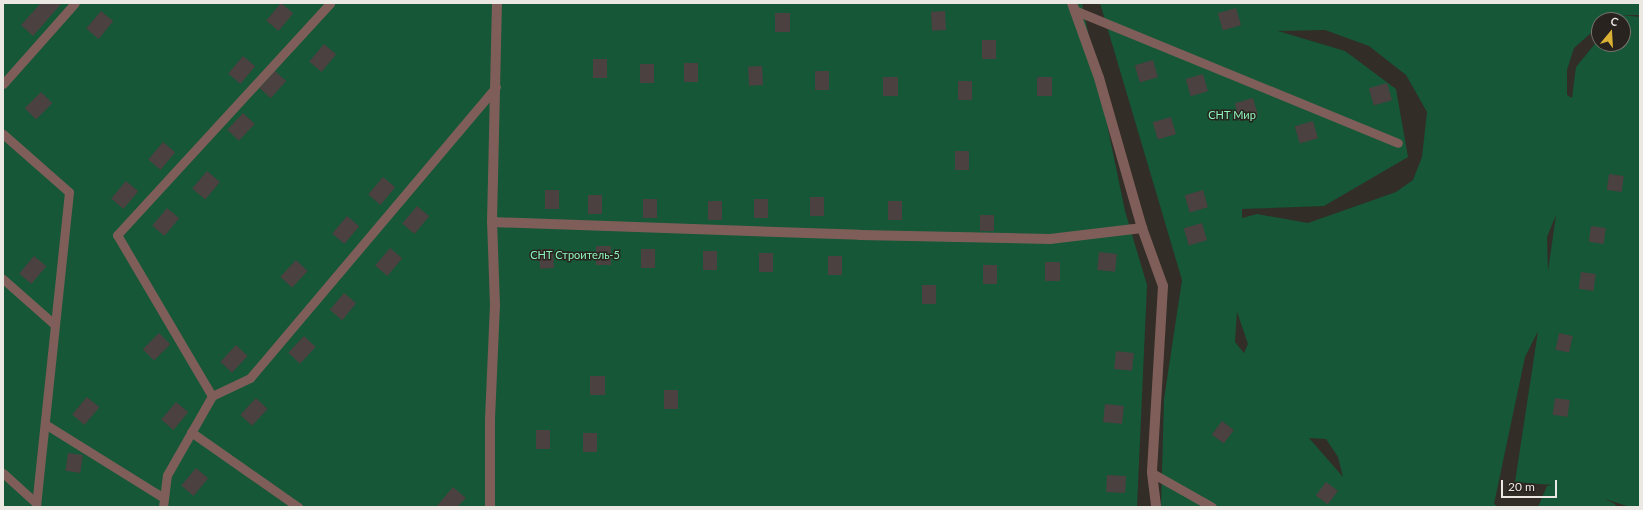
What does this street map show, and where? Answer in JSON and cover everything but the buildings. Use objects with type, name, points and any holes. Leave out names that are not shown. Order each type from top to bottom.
[{"type":"street","points":[[490,507],[490,419],[495,306],[492,222],[497,3]]},
{"type":"street","points":[[1073,6],[1099,78],[1142,228],[1163,286],[1152,473],[1156,507]]},
{"type":"street","points":[[492,222],[860,235],[1050,239],[1142,228]]},
{"type":"lane","points":[[3,84],[75,3]]},
{"type":"lane","points":[[212,396],[117,235],[330,3]]},
{"type":"lane","points":[[1073,6],[1398,143]]},
{"type":"lane","points":[[45,424],[164,502],[167,475],[212,396],[250,378],[496,87]]},
{"type":"lane","points":[[3,134],[69,192],[36,505]]},
{"type":"lane","points":[[3,279],[55,325]]},
{"type":"lane","points":[[191,432],[298,507]]},
{"type":"lane","points":[[3,473],[36,505]]},
{"type":"lane","points":[[1152,473],[1212,507]]},
{"type":"green space","name":"СНТ Строитель-5","points":[[3,3],[1082,3],[1125,211],[1147,285],[1137,507],[3,507]]},
{"type":"green space","name":"СНТ Мир","points":[[1100,3],[1640,3],[1640,15],[1631,15],[1631,12],[1591,12],[1591,33],[1574,48],[1567,70],[1567,95],[1572,98],[1576,67],[1591,49],[1591,52],[1631,52],[1631,16],[1640,17],[1640,507],[1630,507],[1605,499],[1615,504],[1616,507],[1538,507],[1547,486],[1553,485],[1515,482],[1538,331],[1525,357],[1494,504],[1499,507],[1161,507],[1164,399],[1182,280]],"holes":[[[1325,30],[1369,46],[1406,75],[1427,112],[1422,157],[1413,180],[1396,192],[1308,223],[1257,214],[1242,218],[1242,209],[1324,206],[1408,157],[1396,89],[1345,51],[1278,31]],[[1556,215],[1548,271],[1547,237]],[[1237,312],[1248,344],[1244,353],[1235,342]],[[1309,438],[1326,439],[1338,457],[1343,477]]]}]
